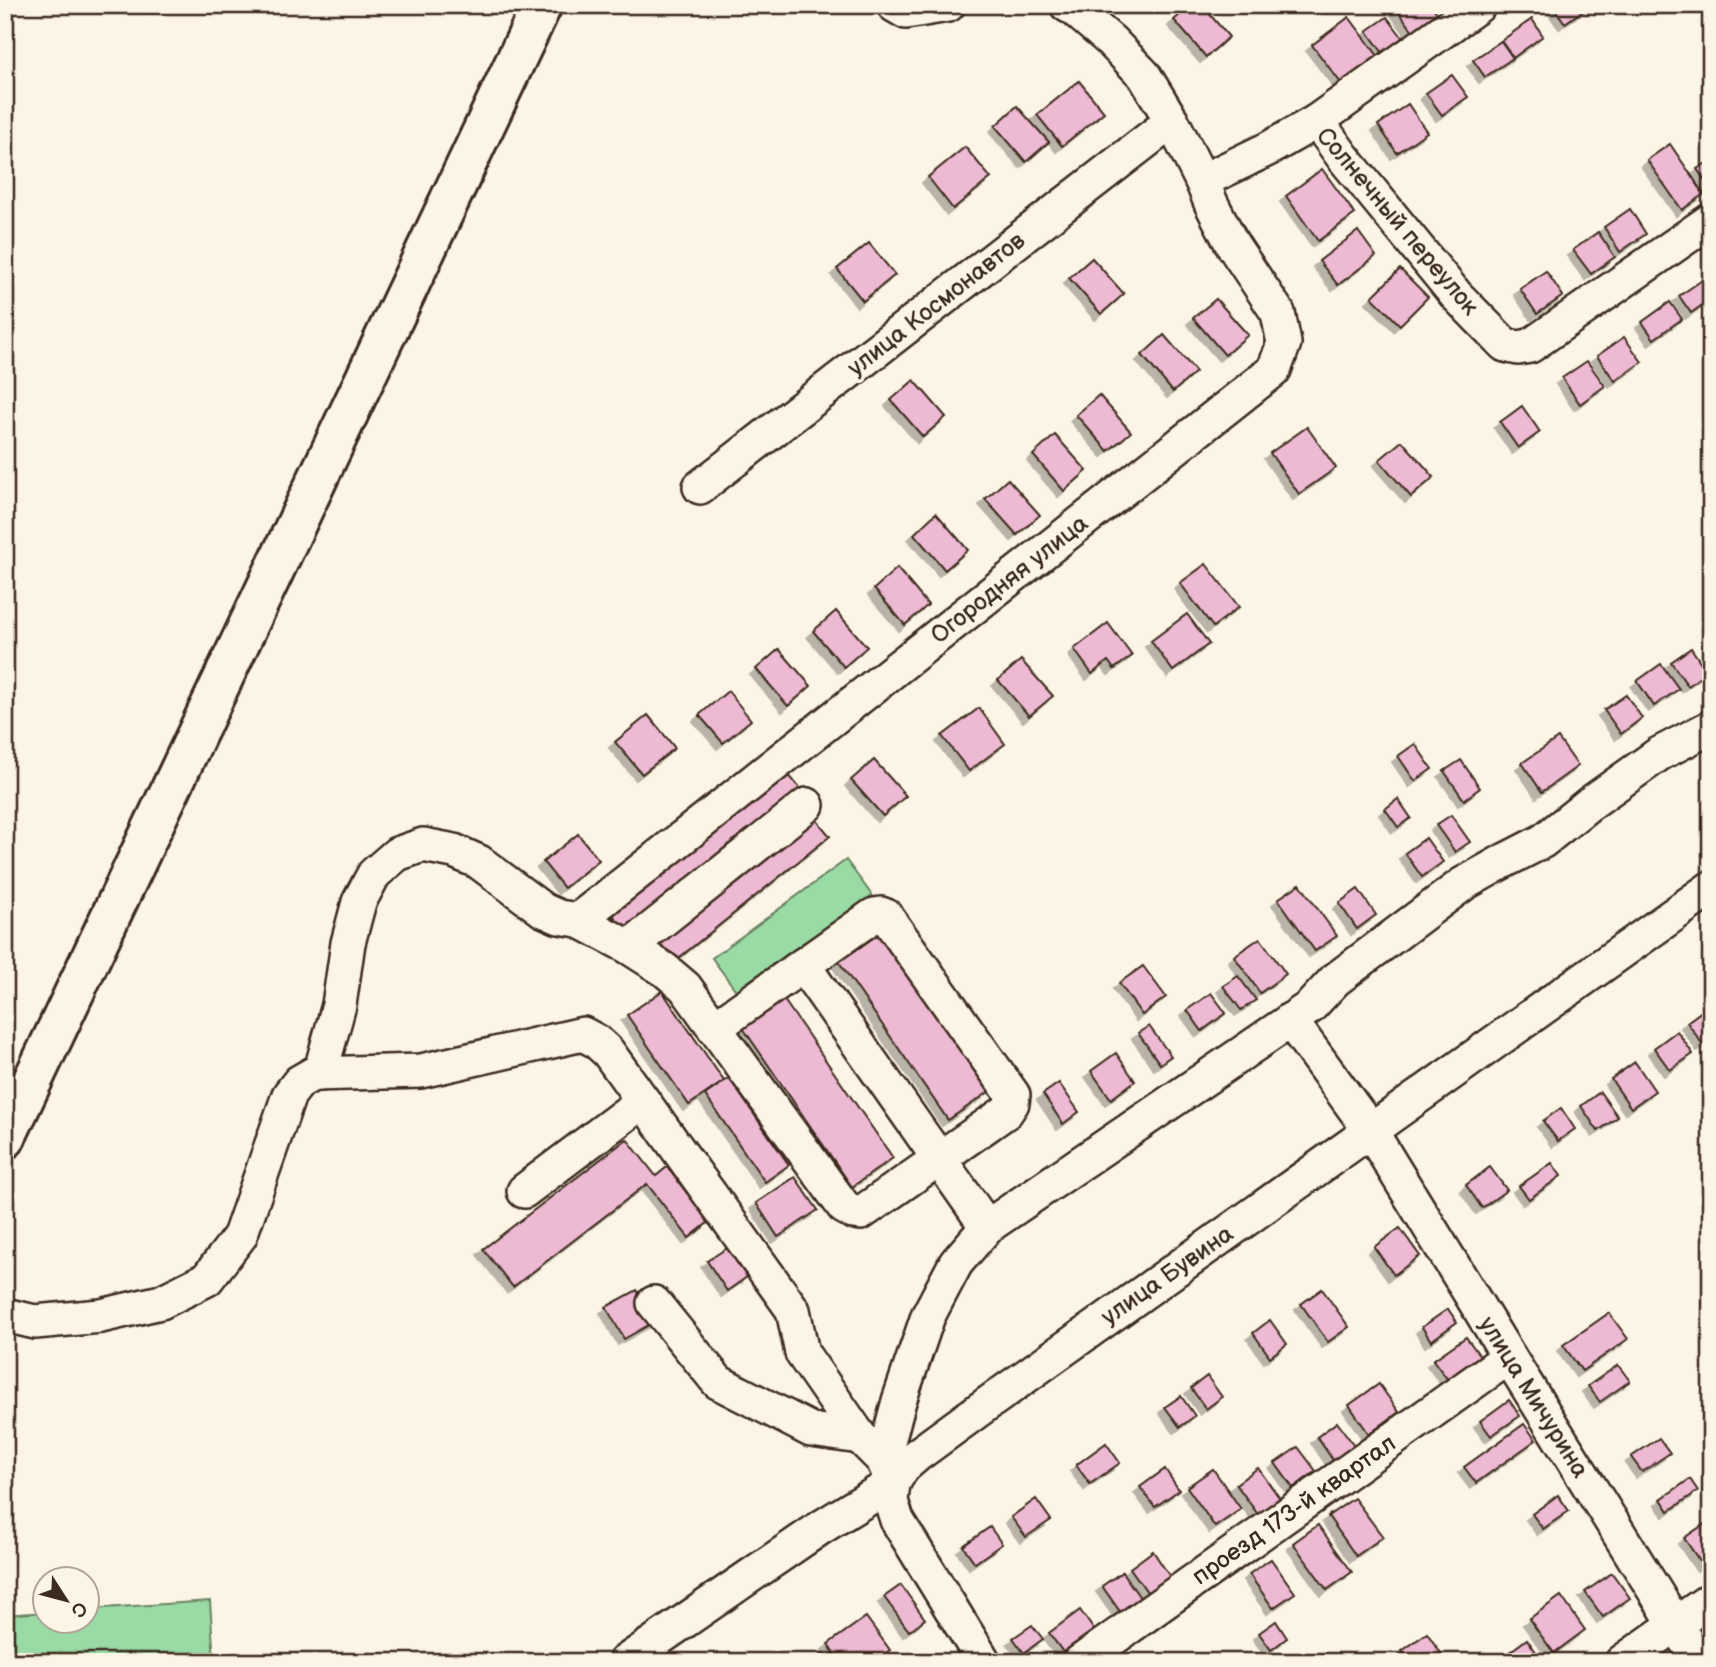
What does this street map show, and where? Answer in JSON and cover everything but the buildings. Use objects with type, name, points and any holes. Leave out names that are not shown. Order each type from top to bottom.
[{"type":"main road","points":[[5,1139],[542,5]]},
{"type":"street","points":[[894,5],[906,12],[948,5]]},
{"type":"street","points":[[1067,5],[1111,41],[1144,75],[1172,121],[1202,181]]},
{"type":"street","points":[[1317,121],[1479,5]]},
{"type":"street","name":"улица Космонавтов","points":[[699,487],[1172,121]]},
{"type":"street","name":"Солнечный переулок","points":[[1202,181],[1268,149],[1317,121],[1343,158],[1456,295],[1505,345],[1518,348],[1530,346],[1711,220]]},
{"type":"street","name":"Огородняя улица","points":[[578,920],[1274,370],[1284,343],[1278,313],[1232,244],[1202,181]]},
{"type":"street","points":[[984,1662],[897,1520],[891,1501],[888,1471],[899,1401],[928,1316],[956,1263],[987,1227],[1310,1007],[1335,980],[1463,884],[1543,841],[1659,754],[1711,727]]},
{"type":"street","points":[[629,947],[807,805]]},
{"type":"street","points":[[320,1074],[339,1005],[348,943],[359,902],[374,874],[397,854],[423,845],[454,851],[479,862],[543,910],[578,920],[629,947],[665,970],[685,987],[714,1028],[844,1207],[853,1212],[861,1213],[1006,1112],[1012,1103],[1013,1095],[886,916],[881,914],[874,915],[714,1028]]},
{"type":"street","name":"улица Бувина","points":[[625,1662],[820,1528],[888,1471],[903,1467],[1711,888]]},
{"type":"street","points":[[803,965],[987,1227]]},
{"type":"street","name":"улица Мичурина","points":[[1290,1020],[1370,1130],[1699,1662]]},
{"type":"street","points":[[5,1315],[35,1322],[101,1316],[161,1302],[207,1279],[240,1237],[289,1095],[299,1082],[313,1074],[421,1071],[583,1034],[608,1052],[793,1310],[802,1353],[860,1437],[888,1471]]},
{"type":"street","points":[[524,1191],[643,1101]]},
{"type":"street","points":[[654,1303],[718,1382],[811,1430],[860,1437]]},
{"type":"street","name":"проезд 173-й квартал","points":[[1080,1662],[1509,1357]]},
{"type":"street","points":[[1622,1662],[1711,1599]]},
{"type":"green space","points":[[846,860],[874,898],[740,996],[712,958]]},
{"type":"green space","points":[[210,1601],[214,1662],[5,1662],[5,1615],[32,1613],[32,1636],[102,1636],[102,1608]]}]
